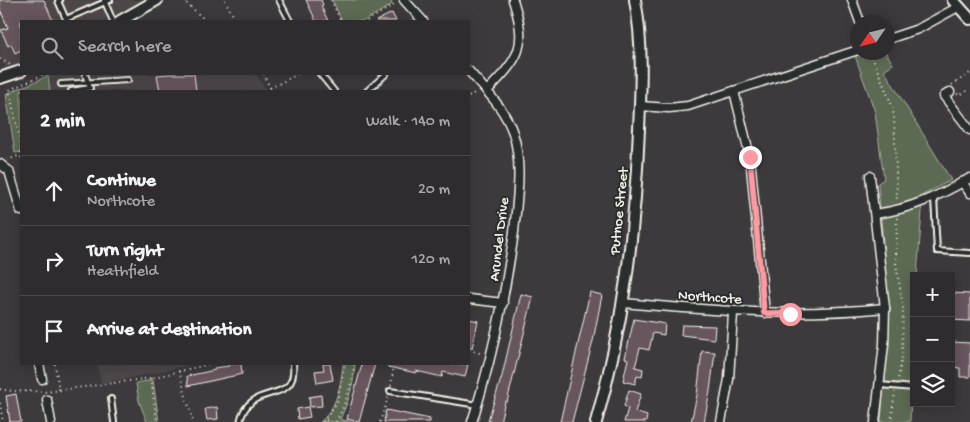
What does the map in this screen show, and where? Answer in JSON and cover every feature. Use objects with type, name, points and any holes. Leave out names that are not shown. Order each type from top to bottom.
[{"type":"street","points":[[122,20],[157,0]]},
{"type":"street","points":[[402,0],[422,20]]},
{"type":"street","points":[[487,91],[507,70],[519,51],[522,37],[513,0]]},
{"type":"street","name":"Putnoe Street","points":[[596,422],[615,352],[633,217],[640,106],[640,35],[635,0]]},
{"type":"street","points":[[852,0],[857,15]]},
{"type":"street","points":[[895,37],[918,29],[956,4],[970,19]]},
{"type":"street","points":[[640,106],[669,108],[688,106],[850,53]]},
{"type":"street","points":[[0,78],[20,71]]},
{"type":"street","name":"Arundel Drive","points":[[470,72],[499,105],[508,120],[516,150],[517,203],[504,303],[492,356],[472,422]]},
{"type":"street","points":[[734,92],[750,157],[764,313]]},
{"type":"street","points":[[950,92],[944,96],[970,130]]},
{"type":"street","points":[[0,164],[9,171],[20,208]]},
{"type":"street","points":[[870,176],[885,308],[884,344],[875,422]]},
{"type":"street","points":[[875,214],[898,211],[934,198],[970,178]]},
{"type":"street","points":[[962,182],[970,193]]},
{"type":"street","points":[[470,299],[504,303]]},
{"type":"street","name":"Northcote","points":[[623,303],[733,312],[790,314],[885,308]]},
{"type":"street","points":[[722,422],[729,379],[733,312]]},
{"type":"street","points":[[39,365],[42,379]]},
{"type":"street","points":[[46,396],[51,422]]},
{"type":"lane","points":[[60,0],[58,1],[66,19],[110,0]]},
{"type":"lane","points":[[278,0],[289,20]]},
{"type":"lane","points":[[104,1],[113,20]]},
{"type":"lane","points":[[80,90],[88,89],[90,82],[86,75]]},
{"type":"lane","points":[[321,75],[333,90]]},
{"type":"lane","points":[[368,90],[385,75]]},
{"type":"lane","points":[[61,84],[128,80]]},
{"type":"lane","points":[[934,198],[938,251],[970,253]]},
{"type":"lane","points":[[240,422],[247,405],[253,399],[286,389],[292,381],[293,365]]},
{"type":"lane","points":[[880,385],[910,388]]},
{"type":"lane","points":[[390,391],[478,405]]},
{"type":"lane","points":[[111,399],[114,422]]},
{"type":"path","points":[[183,0],[205,20]]},
{"type":"path","points":[[225,0],[235,20]]},
{"type":"path","points":[[331,0],[341,20]]},
{"type":"path","points":[[369,20],[402,0]]},
{"type":"path","points":[[0,59],[12,65]]},
{"type":"path","points":[[873,60],[891,102],[894,116],[898,211],[896,264],[903,308],[902,356],[891,422]]},
{"type":"path","points":[[970,73],[952,83],[950,92],[960,95],[970,89]]},
{"type":"path","points":[[20,140],[9,90],[43,75]]},
{"type":"path","points":[[264,75],[270,88],[296,75]]},
{"type":"path","points":[[0,164],[20,155]]},
{"type":"path","points":[[470,350],[492,356]]},
{"type":"path","points":[[55,365],[60,390]]},
{"type":"path","points":[[0,389],[46,396],[60,390],[151,378],[206,365]]},
{"type":"path","points":[[331,422],[324,421],[337,402],[345,365]]},
{"type":"path","points":[[336,422],[352,386],[354,365]]},
{"type":"path","points":[[380,422],[390,391],[394,365]]},
{"type":"path","points":[[179,371],[192,422]]},
{"type":"path","points":[[151,378],[157,422]]},
{"type":"path","points":[[42,379],[46,396]]},
{"type":"path","points":[[0,403],[3,422]]},
{"type":"shaded area","points":[[0,0],[146,0],[114,20],[20,20],[20,68],[7,74],[0,54]]},
{"type":"shaded area","points":[[48,75],[257,75],[266,90],[50,90]]},
{"type":"shaded area","points":[[97,365],[190,365],[101,384]]},
{"type":"green space","points":[[332,0],[390,0],[392,3],[366,20],[342,20]]},
{"type":"green space","points":[[856,60],[890,60],[893,64],[884,70],[951,180],[919,197],[922,211],[917,272],[910,272],[910,422],[881,422],[889,313],[878,183],[884,179],[875,112]]},
{"type":"green space","points":[[48,76],[50,90],[20,90],[20,152],[15,153],[6,94]]},
{"type":"green space","points":[[343,365],[355,365],[354,378],[340,419],[351,422],[320,422],[326,417],[334,403]]},
{"type":"green space","points":[[153,380],[159,422],[147,422],[139,401],[136,383]]},
{"type":"building","points":[[0,0],[44,0],[53,20],[20,20],[20,50],[15,53],[11,44],[8,46],[1,30],[8,28],[0,9]]},
{"type":"building","points":[[306,0],[321,0],[323,5],[321,6],[328,20],[316,20]]},
{"type":"building","points":[[392,13],[396,20],[378,20]]},
{"type":"building","points":[[157,75],[194,75],[196,90],[160,90]]},
{"type":"building","points":[[590,292],[602,295],[593,341],[572,422],[560,422]]},
{"type":"building","points":[[955,293],[970,294],[970,321],[955,320]]},
{"type":"building","points":[[521,294],[533,297],[507,402],[505,401],[500,422],[494,422],[488,420],[502,376]]},
{"type":"building","points":[[470,319],[478,321],[472,348],[470,347]]},
{"type":"building","points":[[634,319],[665,324],[664,335],[653,333],[649,350],[640,348],[635,367],[643,369],[642,377],[637,376],[635,384],[623,381],[628,359],[625,358]]},
{"type":"building","points":[[682,325],[715,326],[714,339],[681,335]]},
{"type":"building","points":[[955,342],[970,343],[970,377],[960,377],[960,368],[955,367]]},
{"type":"building","points":[[702,351],[715,352],[710,391],[704,422],[691,422],[697,395]]},
{"type":"building","points":[[241,365],[242,374],[188,386],[187,376],[215,370],[214,368]]},
{"type":"building","points":[[323,365],[330,365],[333,380],[317,383],[315,371],[324,370]]},
{"type":"building","points":[[362,365],[375,365],[359,422],[347,419]]},
{"type":"building","points":[[388,365],[468,365],[465,377],[443,372],[442,377],[388,367]]},
{"type":"building","points":[[629,390],[641,394],[635,412],[647,416],[646,422],[624,422],[628,408],[624,406]]},
{"type":"building","points":[[16,394],[21,422],[10,422],[6,396]]},
{"type":"building","points":[[321,395],[322,406],[310,407],[309,397]]},
{"type":"building","points":[[217,407],[218,419],[207,420],[205,409]]},
{"type":"building","points":[[308,407],[310,417],[298,419],[297,409]]},
{"type":"building","points":[[386,410],[430,419],[430,422],[384,422]]},
{"type":"route","points":[[750,157],[764,313],[790,314]]}]
